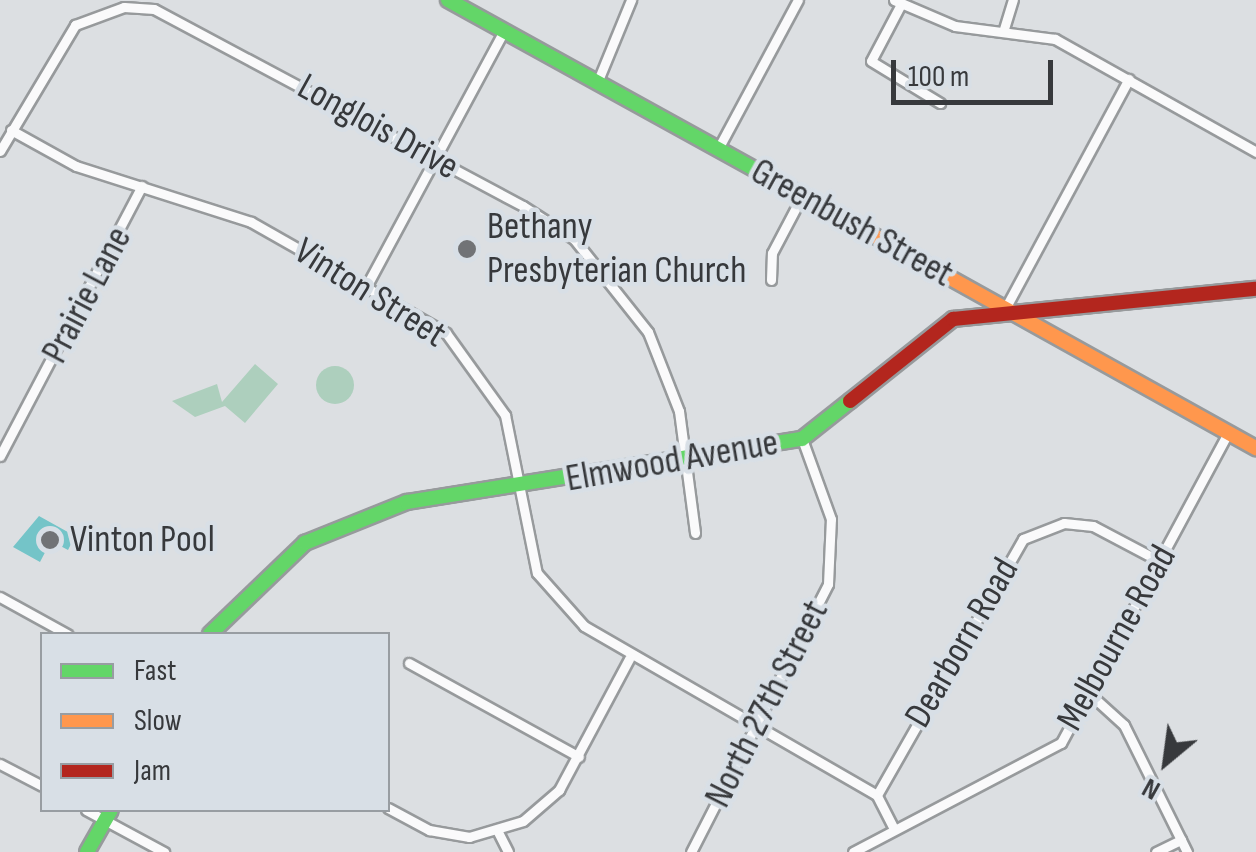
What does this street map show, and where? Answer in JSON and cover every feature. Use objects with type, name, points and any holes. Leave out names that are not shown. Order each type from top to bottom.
[{"type":"main road","name":"Greenbush Street","points":[[448,0],[1256,448]]},
{"type":"main road","name":"Elmwood Avenue","points":[[211,632],[232,604],[340,525],[407,502],[686,463],[802,438],[915,342],[952,319],[1006,308],[1256,289]]},
{"type":"main road","points":[[87,852],[108,815]]},
{"type":"street","points":[[597,83],[631,0]]},
{"type":"street","points":[[718,150],[798,0]]},
{"type":"street","points":[[1002,32],[1013,0]]},
{"type":"street","points":[[940,103],[871,61],[898,2],[955,26],[1055,38],[1256,152]]},
{"type":"street","name":"Longlois Drive","points":[[0,151],[75,25],[124,7],[154,8],[538,214],[605,270],[665,367],[686,463],[695,533]]},
{"type":"street","points":[[367,285],[504,31]]},
{"type":"street","points":[[1006,308],[1129,80]]},
{"type":"street","name":"Vinton Street","points":[[11,130],[76,166],[252,222],[446,333],[476,368],[505,415],[537,573],[584,626],[629,659],[878,794]]},
{"type":"street","name":"Prairie Lane","points":[[0,456],[142,186]]},
{"type":"street","points":[[771,280],[772,253],[802,196]]},
{"type":"street","name":"Melbourne Road","points":[[852,852],[893,827],[1062,743],[1092,696],[1228,433]]},
{"type":"street","name":"North 27th Street","points":[[691,852],[818,610],[834,554],[802,438]]},
{"type":"street","name":"Dearborn Road","points":[[878,794],[1024,539],[1064,523],[1092,526],[1160,561]]},
{"type":"street","points":[[0,597],[63,632]]},
{"type":"street","points":[[390,809],[429,830],[498,832],[540,810],[579,757],[629,659]]},
{"type":"street","points":[[408,664],[579,757]]},
{"type":"street","points":[[1092,696],[1124,725],[1187,852]]},
{"type":"street","points":[[0,764],[40,785]]},
{"type":"street","points":[[878,794],[893,827]]},
{"type":"street","points":[[108,815],[164,852]]},
{"type":"street","points":[[498,832],[508,852]]},
{"type":"street","points":[[1156,852],[1180,840]]},
{"type":"green space","points":[[255,364],[278,384],[245,423],[225,406],[195,417],[172,401],[217,384],[222,402]]},
{"type":"green space","points":[[335,366],[348,372],[354,385],[348,398],[335,404],[322,398],[316,385],[322,372]]},
{"type":"water","name":"Vinton Pool","points":[[39,516],[75,536],[68,550],[51,541],[40,562],[13,547]]},
{"type":"traffic: fast","points":[[448,0],[864,230]]},
{"type":"traffic: fast","points":[[212,632],[305,543],[407,502],[802,439],[850,401]]},
{"type":"traffic: fast","points":[[87,852],[110,812]]},
{"type":"traffic: slow","points":[[864,230],[1256,448]]},
{"type":"traffic: jam","points":[[850,401],[953,319],[1256,289]]},
{"type":"place","name":"Bethany Presbyterian Church","points":[[467,249]]},
{"type":"place","name":"Vinton Pool","points":[[50,540]]}]
